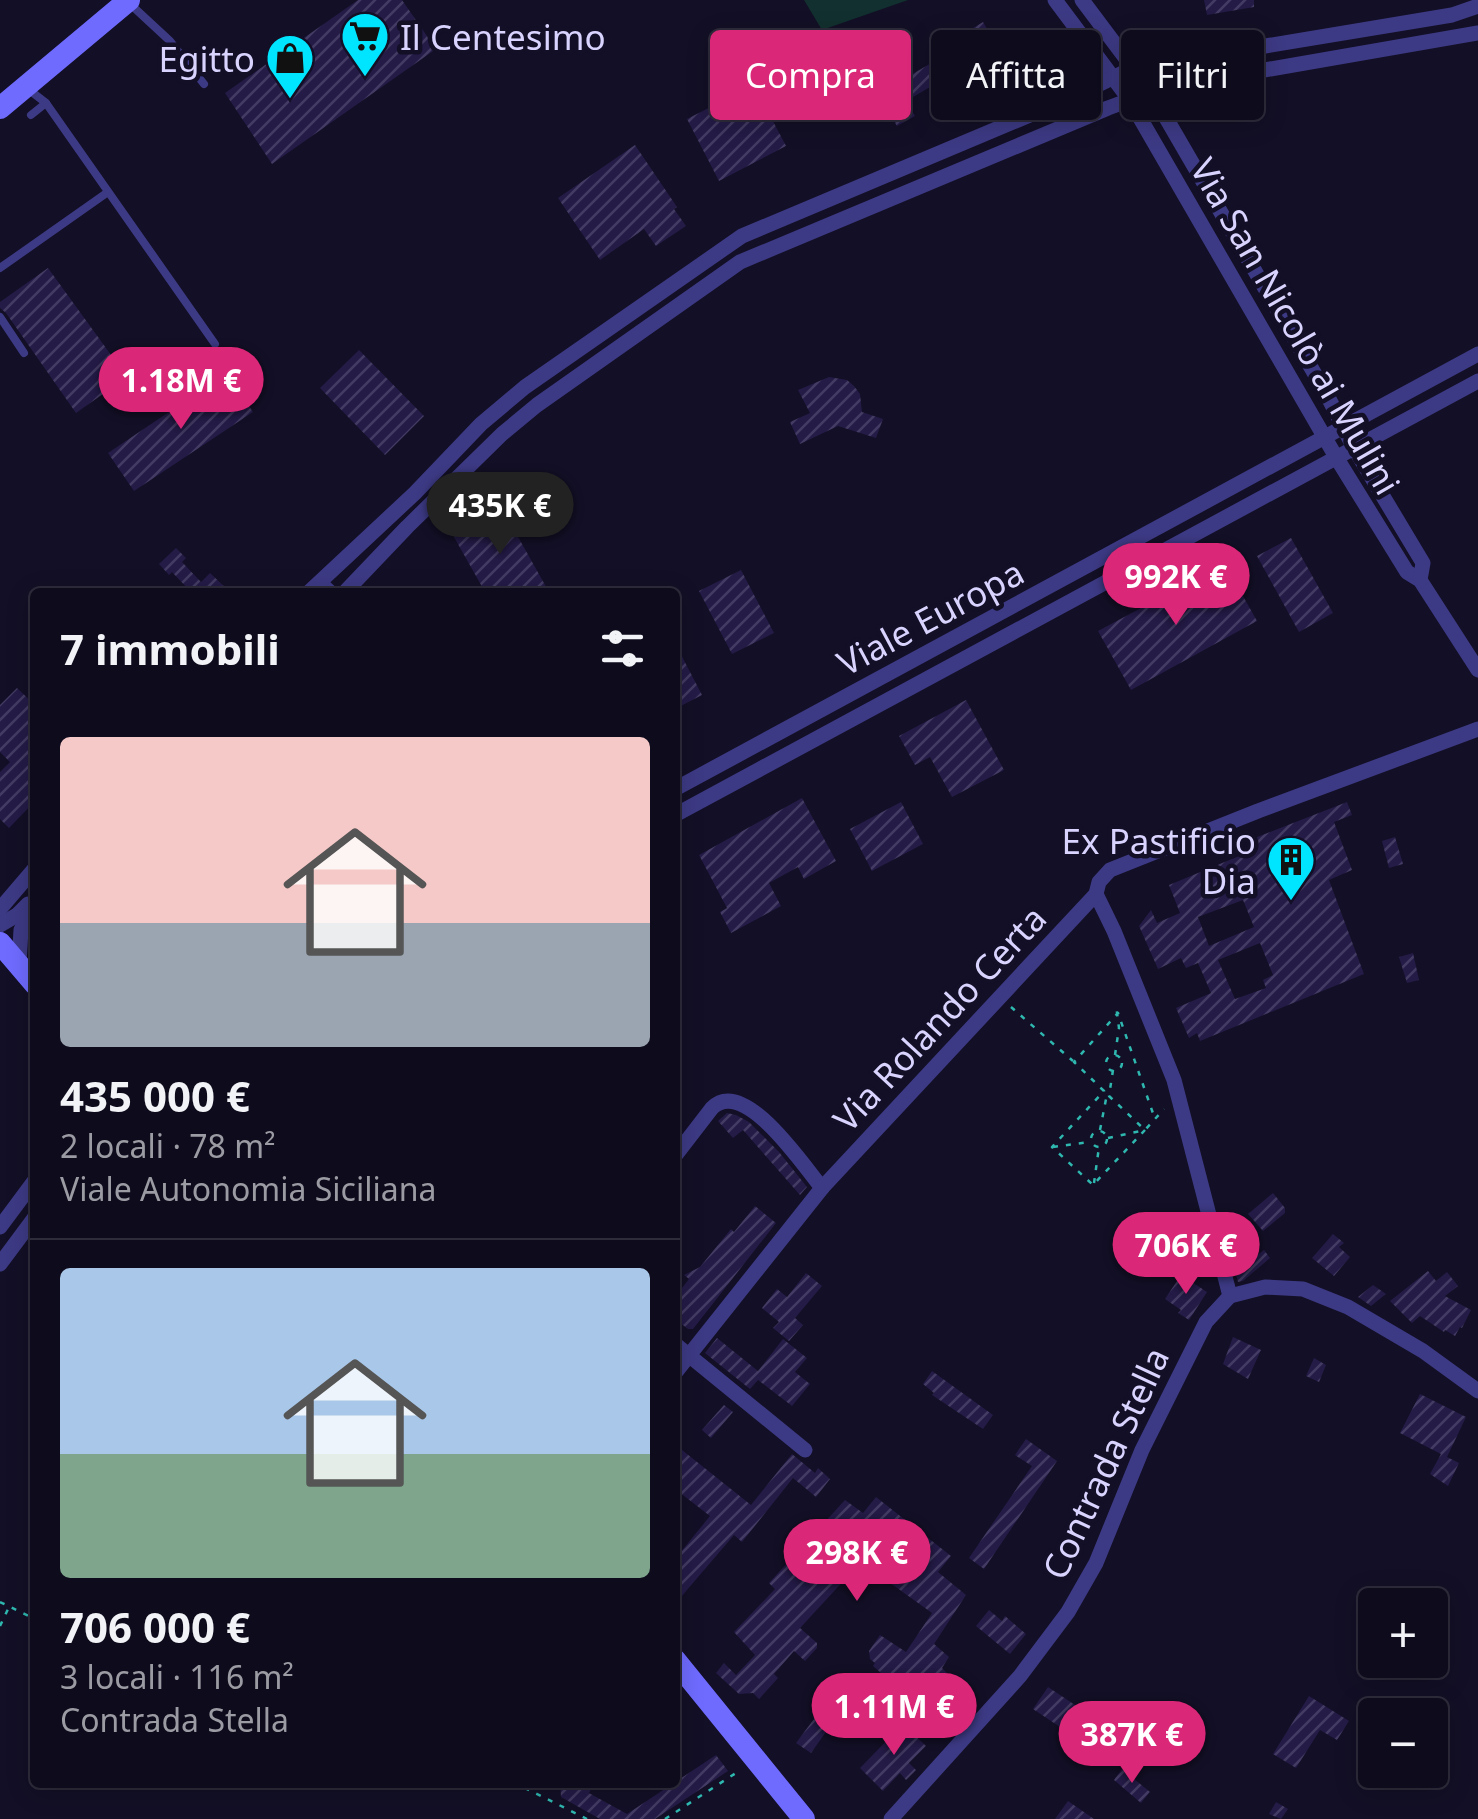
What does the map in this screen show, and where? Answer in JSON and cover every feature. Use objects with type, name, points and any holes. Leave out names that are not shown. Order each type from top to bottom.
[{"type":"street","name":"Via San Nicolò ai Mulini","points":[[1056,0],[1121,88]]},
{"type":"street","name":"Via San Nicolò ai Mulini","points":[[1082,0],[1121,51]]},
{"type":"street","points":[[0,108],[128,1]]},
{"type":"street","points":[[1264,46],[1452,15],[1478,6]]},
{"type":"street","points":[[1264,70],[1478,33]]},
{"type":"street","points":[[313,588],[510,399],[742,236],[1121,76]]},
{"type":"street","points":[[349,588],[502,434],[740,262],[1121,103]]},
{"type":"street","name":"Via San Nicolò ai Mulini","points":[[1141,120],[1336,457],[1407,572],[1420,580],[1478,670]]},
{"type":"street","name":"Via San Nicolò ai Mulini","points":[[1167,120],[1422,563],[1420,580]]},
{"type":"street","name":"Viale Europa","points":[[680,786],[1478,354]]},
{"type":"street","name":"Viale Europa","points":[[680,812],[1478,381]]},
{"type":"street","name":"Via Rolando Certa","points":[[680,1367],[822,1188],[1096,894],[1098,882],[1110,870],[1478,729]]},
{"type":"street","points":[[0,888],[30,873]]},
{"type":"street","points":[[0,909],[30,873]]},
{"type":"street","points":[[1096,894],[1167,1063],[1230,1296],[1266,1287],[1303,1289],[1348,1306],[1478,1390]]},
{"type":"street","points":[[0,925],[30,903]]},
{"type":"street","points":[[19,963],[21,930],[30,909]]},
{"type":"street","points":[[0,943],[30,977]]},
{"type":"street","points":[[680,1150],[719,1101],[730,1100],[757,1112],[822,1188]]},
{"type":"street","points":[[0,1227],[30,1187]]},
{"type":"street","points":[[0,1264],[30,1224]]},
{"type":"street","name":"Contrada Stella","points":[[891,1819],[1020,1676],[1068,1612],[1096,1563],[1142,1450],[1206,1322],[1230,1296]]},
{"type":"street","points":[[680,1348],[805,1450]]},
{"type":"street","points":[[680,1666],[804,1819]]},
{"type":"lane","points":[[128,1],[170,42],[204,84]]},
{"type":"lane","points":[[24,86],[46,103],[214,344]]},
{"type":"lane","points":[[32,116],[46,103]]},
{"type":"lane","points":[[0,268],[108,192]]},
{"type":"lane","points":[[677,279],[690,297]]},
{"type":"lane","points":[[0,317],[24,353]]},
{"type":"lane","points":[[322,580],[331,588]]},
{"type":"lane","points":[[930,651],[940,672]]},
{"type":"path","points":[[1000,996],[1145,1130]]},
{"type":"path","points":[[1116,1005],[1154,1119]]},
{"type":"path","points":[[1074,1062],[1118,1013]]},
{"type":"path","points":[[1115,1055],[1118,1013]]},
{"type":"path","points":[[1115,1055],[1122,1065],[1113,1070],[1106,1062],[1115,1055]]},
{"type":"path","points":[[1100,1131],[1113,1070]]},
{"type":"path","points":[[1052,1147],[1107,1093]]},
{"type":"path","points":[[1094,1185],[1154,1119],[1179,1099]]},
{"type":"path","points":[[1107,1138],[1145,1130]]},
{"type":"path","points":[[1100,1131],[1107,1138]]},
{"type":"path","points":[[1091,1142],[1092,1134],[1100,1131]]},
{"type":"path","points":[[1099,1147],[1107,1138]]},
{"type":"path","points":[[1052,1147],[1091,1142],[1099,1147]]},
{"type":"path","points":[[1052,1147],[1094,1185]]},
{"type":"path","points":[[1094,1185],[1099,1147]]},
{"type":"path","points":[[0,1602],[30,1616]]},
{"type":"path","points":[[0,1626],[10,1606]]},
{"type":"path","points":[[665,1819],[756,1760]]},
{"type":"path","points":[[525,1788],[587,1819]]},
{"type":"green space","points":[[804,0],[908,0],[822,30]]},
{"type":"building","points":[[358,0],[402,0],[436,49],[272,164],[225,93]]},
{"type":"building","points":[[1204,0],[1254,0],[1254,7],[1207,15]]},
{"type":"building","points":[[983,22],[988,30],[970,30]]},
{"type":"building","points":[[931,63],[931,86],[911,98],[911,75]]},
{"type":"building","points":[[710,107],[710,120],[772,120],[786,146],[719,181],[687,119]]},
{"type":"building","points":[[635,145],[686,226],[656,246],[644,229],[600,260],[558,198]]},
{"type":"building","points":[[48,268],[127,377],[76,413],[0,308],[0,302]]},
{"type":"building","points":[[359,350],[424,416],[385,455],[320,388]]},
{"type":"building","points":[[227,373],[253,412],[134,491],[108,453]]},
{"type":"building","points":[[829,377],[847,380],[860,394],[862,412],[883,419],[876,438],[838,426],[800,444],[790,422],[810,413],[798,390]]},
{"type":"building","points":[[503,510],[547,588],[483,588],[454,537]]},
{"type":"building","points":[[1291,538],[1333,613],[1299,632],[1257,556]]},
{"type":"building","points":[[176,548],[186,558],[182,562],[201,582],[210,573],[226,588],[187,588],[159,564]]},
{"type":"building","points":[[741,570],[774,633],[732,654],[699,591]]},
{"type":"building","points":[[1212,570],[1221,587],[1234,580],[1257,621],[1131,690],[1098,631]]},
{"type":"building","points":[[680,653],[702,695],[680,706]]},
{"type":"building","points":[[17,688],[30,700],[30,806],[9,828],[0,819],[0,772],[10,762],[0,752],[0,705]]},
{"type":"building","points":[[966,700],[1004,770],[952,797],[930,757],[915,765],[899,736]]},
{"type":"building","points":[[802,798],[836,861],[804,879],[798,867],[769,883],[781,906],[731,933],[720,912],[727,908],[699,855]]},
{"type":"building","points":[[901,802],[923,844],[872,871],[850,829]]},
{"type":"building","name":"Ex Pastificio Dia","points":[[1347,802],[1352,815],[1334,822],[1352,870],[1329,880],[1364,974],[1200,1041],[1197,1033],[1189,1038],[1176,1008],[1211,993],[1198,963],[1186,968],[1181,958],[1158,969],[1139,926],[1151,910],[1157,923],[1180,913],[1169,885],[1256,849],[1252,839]],"holes":[[[1243,900],[1254,927],[1209,946],[1198,917]],[[1260,943],[1273,975],[1263,980],[1266,988],[1235,999],[1218,960]]]},
{"type":"building","points":[[1395,837],[1403,864],[1389,868],[1382,841]]},
{"type":"building","points":[[1413,953],[1419,980],[1407,983],[1399,957]]},
{"type":"building","points":[[727,1113],[749,1122],[779,1152],[807,1187],[800,1195],[743,1130],[733,1138],[718,1121]]},
{"type":"building","points":[[1273,1193],[1285,1213],[1263,1231],[1248,1214]]},
{"type":"building","points":[[755,1206],[776,1223],[693,1329],[688,1329],[680,1323],[680,1291],[689,1279],[684,1275],[700,1267],[731,1229],[734,1232]]},
{"type":"building","points":[[1333,1234],[1344,1243],[1339,1247],[1350,1257],[1334,1276],[1312,1258]]},
{"type":"building","points":[[1264,1250],[1270,1258],[1238,1282],[1235,1271]]},
{"type":"building","points":[[1428,1271],[1436,1281],[1447,1272],[1458,1286],[1445,1296],[1471,1310],[1455,1336],[1420,1316],[1412,1323],[1390,1301]]},
{"type":"building","points":[[806,1273],[822,1286],[795,1318],[803,1325],[789,1341],[773,1328],[779,1322],[762,1308],[777,1289],[787,1297]]},
{"type":"building","points":[[1181,1275],[1207,1292],[1189,1320],[1165,1299]]},
{"type":"building","points":[[1373,1285],[1386,1294],[1371,1306],[1358,1297]]},
{"type":"building","points":[[1233,1337],[1261,1350],[1248,1379],[1223,1364]]},
{"type":"building","points":[[717,1338],[758,1371],[783,1339],[807,1358],[795,1372],[810,1384],[792,1406],[758,1380],[750,1389],[705,1353]]},
{"type":"building","points":[[1314,1358],[1326,1365],[1319,1382],[1306,1376]]},
{"type":"building","points":[[932,1371],[993,1415],[983,1429],[932,1395],[923,1384]]},
{"type":"building","points":[[1420,1394],[1466,1417],[1447,1457],[1459,1463],[1448,1486],[1430,1474],[1441,1454],[1400,1433]]},
{"type":"building","points":[[724,1405],[733,1412],[711,1438],[702,1430]]},
{"type":"building","points":[[1026,1439],[1057,1461],[984,1569],[969,1558],[1032,1466],[1015,1455]]},
{"type":"building","points":[[682,1450],[751,1505],[792,1454],[815,1473],[818,1468],[830,1479],[816,1497],[793,1478],[742,1542],[734,1535],[680,1598],[680,1553],[710,1516],[680,1493]]},
{"type":"building","points":[[876,1497],[951,1556],[938,1572],[966,1595],[934,1644],[949,1657],[942,1668],[950,1676],[945,1682],[974,1706],[952,1732],[923,1708],[935,1694],[914,1676],[906,1688],[899,1684],[897,1687],[870,1659],[869,1651],[880,1635],[906,1652],[932,1613],[861,1562],[800,1628],[817,1643],[817,1648],[805,1661],[794,1651],[759,1699],[753,1693],[739,1694],[716,1673],[724,1663],[736,1675],[755,1655],[734,1632],[775,1589],[769,1583],[845,1500],[863,1513]]},
{"type":"building","points":[[989,1610],[1002,1621],[1005,1616],[1026,1634],[1010,1654],[976,1626]]},
{"type":"building","points":[[848,1681],[858,1688],[861,1683],[884,1705],[870,1726],[860,1720],[854,1729],[842,1731],[839,1736],[828,1729],[811,1753],[796,1743],[832,1695],[837,1698]]},
{"type":"building","points":[[1048,1687],[1087,1713],[1072,1735],[1033,1709]]},
{"type":"building","points":[[1309,1696],[1349,1721],[1337,1740],[1320,1730],[1296,1768],[1273,1754]]},
{"type":"building","points":[[903,1724],[926,1746],[909,1763],[916,1770],[906,1780],[900,1773],[883,1791],[860,1768]]},
{"type":"building","points":[[716,1755],[728,1771],[655,1819],[600,1819],[561,1797],[560,1788],[592,1788],[589,1793],[627,1814],[666,1788],[680,1788],[680,1779]]},
{"type":"building","points":[[1122,1769],[1150,1792],[1141,1803],[1114,1780]]},
{"type":"building","points":[[1068,1801],[1094,1819],[1055,1819]]},
{"type":"building","points":[[1276,1802],[1288,1809],[1281,1819],[1269,1814]]},
{"type":"place","name":"Il Centesimo","points":[[365,78]]},
{"type":"place","name":"Egitto","points":[[290,100]]},
{"type":"place","name":"Ex Pastificio Dia","points":[[1291,902]]}]
